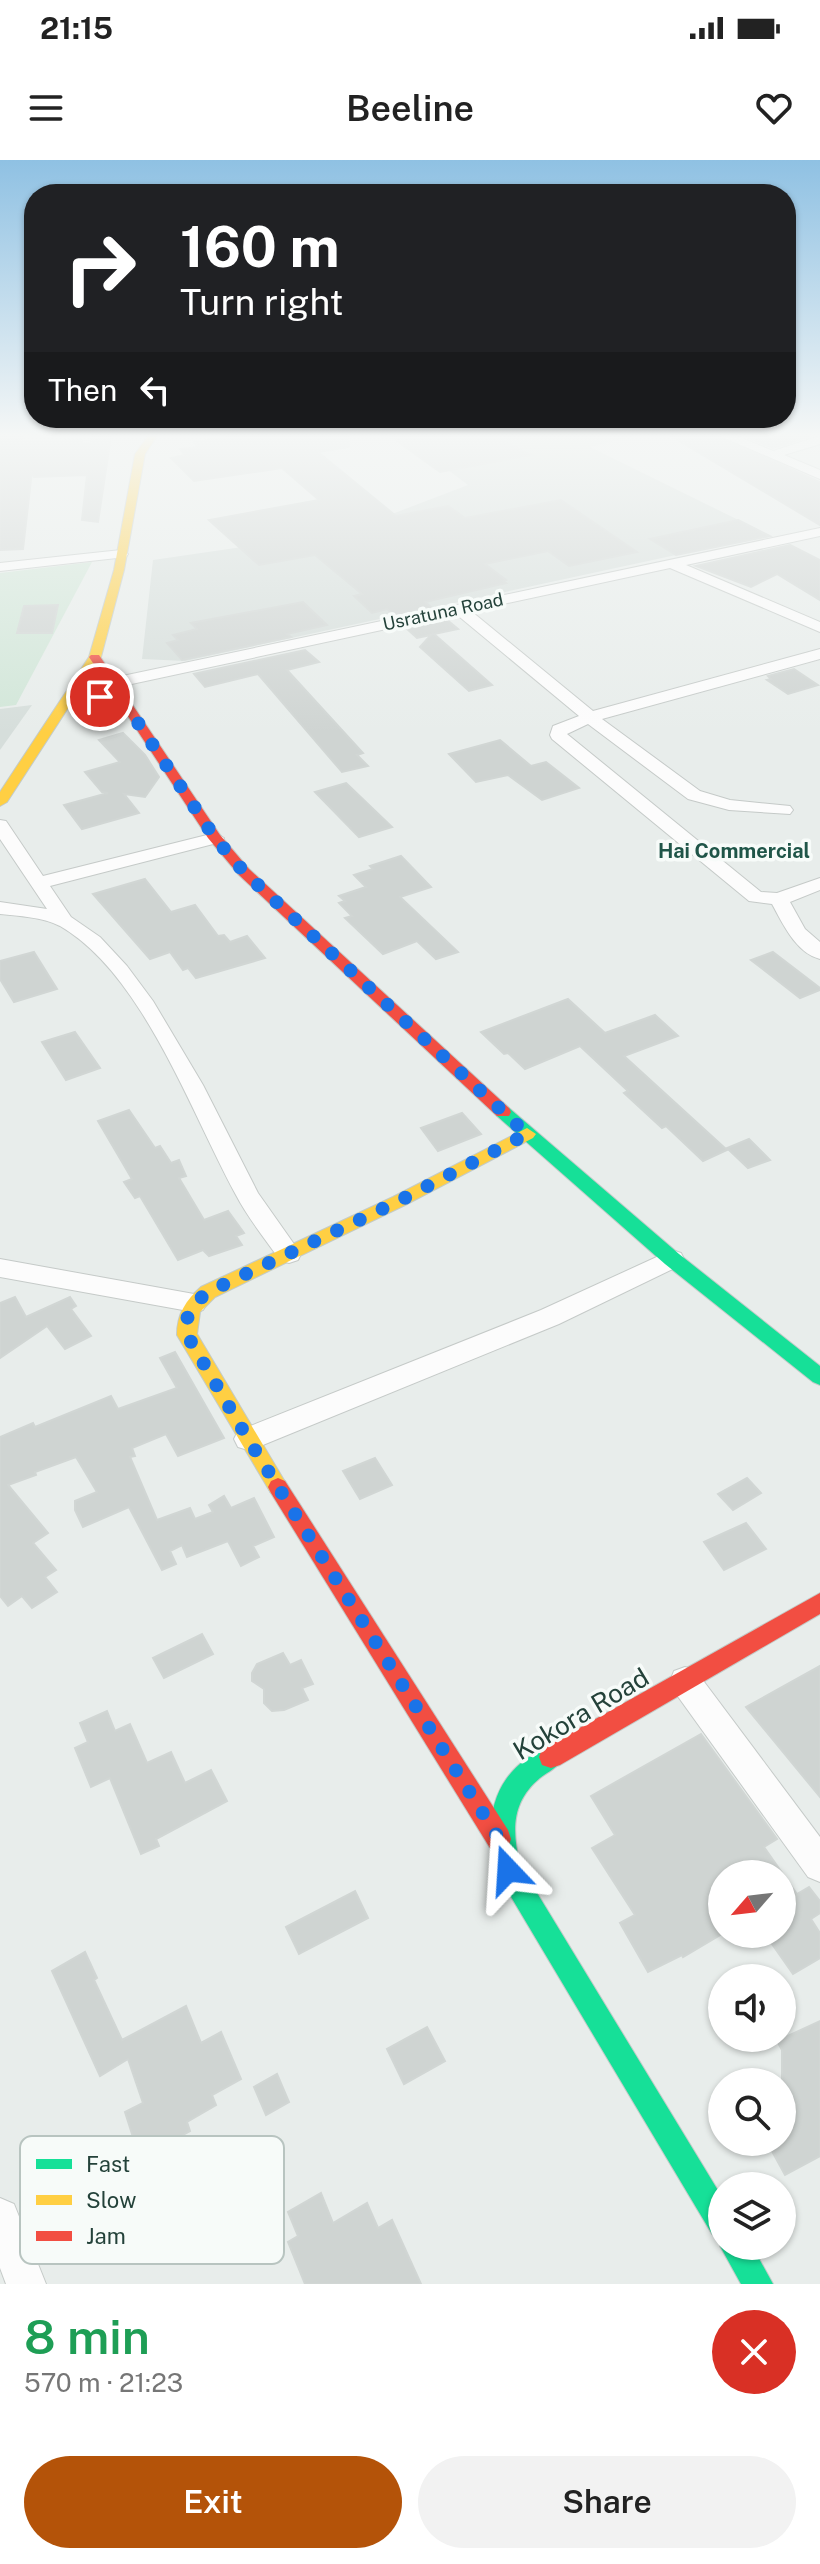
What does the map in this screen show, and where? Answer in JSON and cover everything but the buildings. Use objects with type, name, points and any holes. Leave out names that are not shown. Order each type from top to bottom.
[{"type":"street","points":[[0,802],[95,657],[106,624],[125,535]]},
{"type":"street","name":"Usratuna Road","points":[[101,693],[458,608],[806,535]]},
{"type":"street","points":[[0,567],[121,554]]},
{"type":"street","points":[[672,564],[820,627]]},
{"type":"street","points":[[458,608],[590,717],[694,795],[729,805],[784,810]]},
{"type":"street","points":[[804,620],[820,616]]},
{"type":"street","points":[[820,654],[590,717],[559,730],[560,740],[745,891],[767,900],[779,899],[820,884]]},
{"type":"street","points":[[95,657],[101,693]]},
{"type":"street","points":[[70,699],[101,693],[124,702],[215,838],[244,872],[527,1134],[672,1259],[820,1377]]},
{"type":"street","points":[[0,825],[64,921],[87,937],[139,997],[173,1052],[247,1194],[289,1254]]},
{"type":"street","points":[[38,883],[215,838]]},
{"type":"street","points":[[779,899],[797,932],[820,953]]},
{"type":"street","points":[[0,908],[64,921]]},
{"type":"street","points":[[499,1839],[248,1439],[187,1335],[185,1319],[194,1303],[208,1292],[469,1166],[527,1134]]},
{"type":"street","points":[[248,1439],[550,1317],[672,1259]]},
{"type":"street","points":[[0,1268],[194,1303]]},
{"type":"street","name":"Kokora Road","points":[[708,2201],[508,1870],[499,1839],[501,1804],[532,1768],[820,1603]]},
{"type":"street","points":[[685,1681],[820,1865]]},
{"type":"street","points":[[0,2218],[26,2284]]},
{"type":"street","points":[[743,2260],[758,2284]]},
{"type":"shaded area","points":[[324,535],[768,535],[185,661],[142,659],[153,560]]},
{"type":"shaded area","points":[[32,705],[0,750],[0,709]]},
{"type":"green space","points":[[92,562],[16,705],[0,707],[0,573]]},
{"type":"traffic: fast","points":[[503,1112],[672,1259],[820,1377]]},
{"type":"traffic: fast","points":[[551,1757],[521,1779],[506,1804],[502,1834],[508,1870],[708,2201]]},
{"type":"traffic: fast","points":[[743,2260],[758,2284]]},
{"type":"traffic: slow","points":[[0,802],[95,657],[125,535]]},
{"type":"traffic: slow","points":[[278,1487],[187,1335],[187,1322],[194,1306],[208,1292],[399,1201],[527,1134]]},
{"type":"traffic: jam","points":[[95,657],[215,838],[244,872],[503,1112]]},
{"type":"traffic: jam","points":[[278,1487],[499,1839]]},
{"type":"traffic: jam","points":[[551,1757],[820,1603]]},
{"type":"district","name":"Hai Commercial","points":[[734,851]]},
{"type":"route","points":[[100,697],[124,702],[215,838],[244,872],[527,1134],[399,1201],[208,1292],[194,1303],[185,1319],[187,1335],[248,1439],[499,1839],[508,1870]]}]
